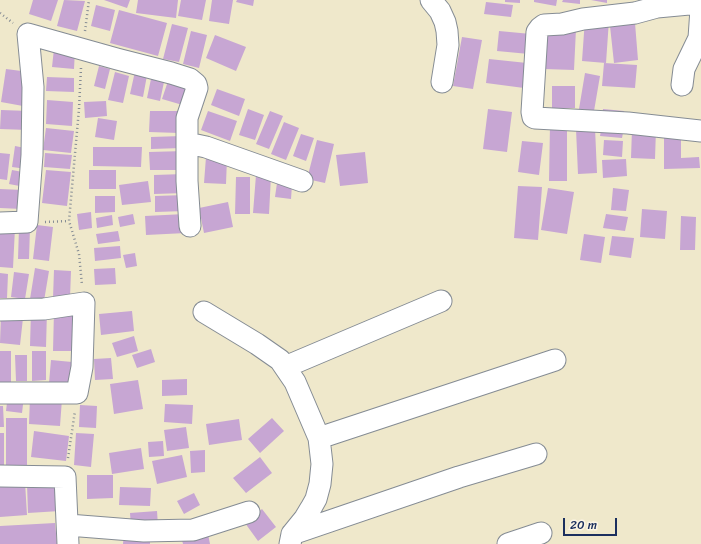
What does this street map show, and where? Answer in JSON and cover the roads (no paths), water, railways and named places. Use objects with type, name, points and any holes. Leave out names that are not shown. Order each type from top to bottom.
[{"type":"street","points":[[431,0],[440,11],[447,31],[448,44],[442,82]]},
{"type":"street","points":[[701,1],[656,7],[635,13],[583,19],[562,24],[544,25],[536,32],[532,112],[533,117],[535,118],[628,123],[701,131]]},
{"type":"street","points":[[682,85],[684,69],[699,38],[701,9]]},
{"type":"street","points":[[0,223],[27,222],[32,155],[33,87],[28,34],[82,50],[171,73],[190,79],[196,84],[187,118],[187,181],[190,226]]},
{"type":"street","points":[[187,144],[206,147],[302,181]]},
{"type":"street","points":[[285,367],[441,300]]},
{"type":"street","points":[[0,310],[44,308],[84,303],[82,367],[78,393],[0,393]]},
{"type":"street","points":[[204,312],[258,344],[280,360],[295,382],[319,438],[322,464],[320,484],[316,499],[291,539]]},
{"type":"street","points":[[319,438],[555,360]]},
{"type":"street","points":[[291,539],[459,477],[536,454]]},
{"type":"street","points":[[0,476],[66,477],[68,534],[193,530],[249,512]]},
{"type":"street","points":[[508,544],[541,533]]}]
